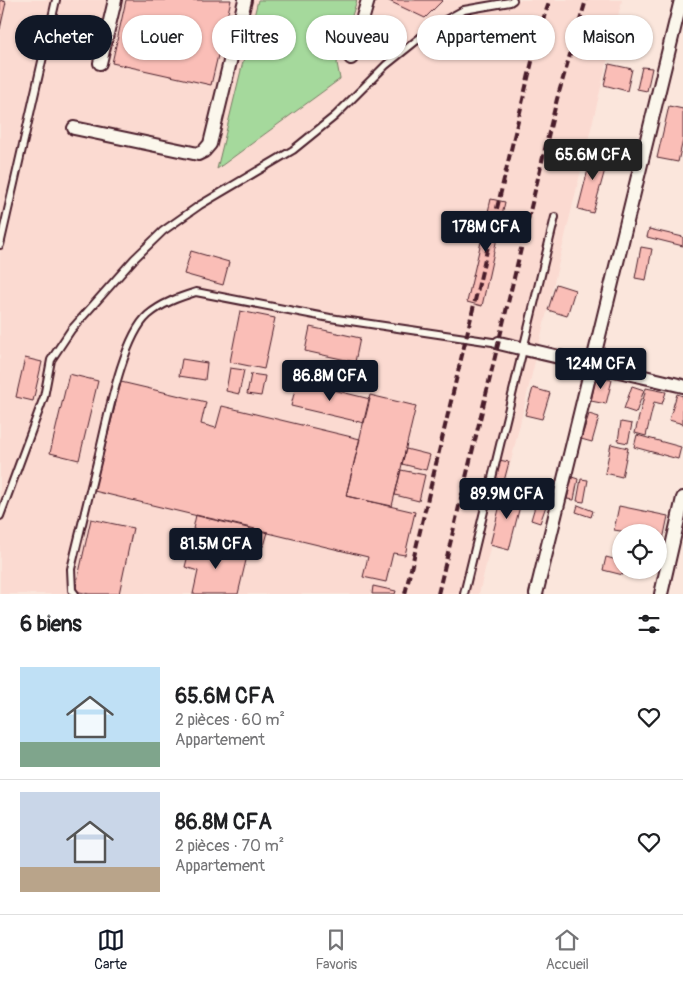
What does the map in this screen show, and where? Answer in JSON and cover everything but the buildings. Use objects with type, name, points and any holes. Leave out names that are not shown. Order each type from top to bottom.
[{"type":"street","points":[[100,63],[115,0]]},
{"type":"street","points":[[74,128],[198,154],[204,151],[210,144],[245,0]]},
{"type":"street","points":[[364,15],[368,0]]},
{"type":"street","points":[[536,594],[681,0]]},
{"type":"street","points":[[498,343],[683,386]]},
{"type":"street","points":[[660,594],[683,498]]},
{"type":"lane","points":[[0,245],[56,0]]},
{"type":"lane","points":[[0,516],[44,397],[51,360],[71,330],[134,259],[163,231],[200,205],[293,150],[335,116],[386,65],[438,25],[464,10],[513,0]]},
{"type":"lane","points":[[464,594],[555,217]]},
{"type":"lane","points":[[75,594],[72,590],[72,569],[106,425],[126,352],[136,330],[148,315],[164,304],[196,292],[330,318],[498,343]]},
{"type":"shaded area","points":[[0,0],[622,0],[618,15],[565,15],[565,60],[608,60],[479,594],[0,594]]},
{"type":"green space","points":[[258,0],[357,0],[352,15],[306,15],[306,60],[338,60],[340,79],[217,169],[243,60],[296,60],[296,15],[254,15]]},
{"type":"railway","points":[[405,594],[540,28],[550,0]]},
{"type":"railway","points":[[438,594],[557,99],[586,0]]}]
